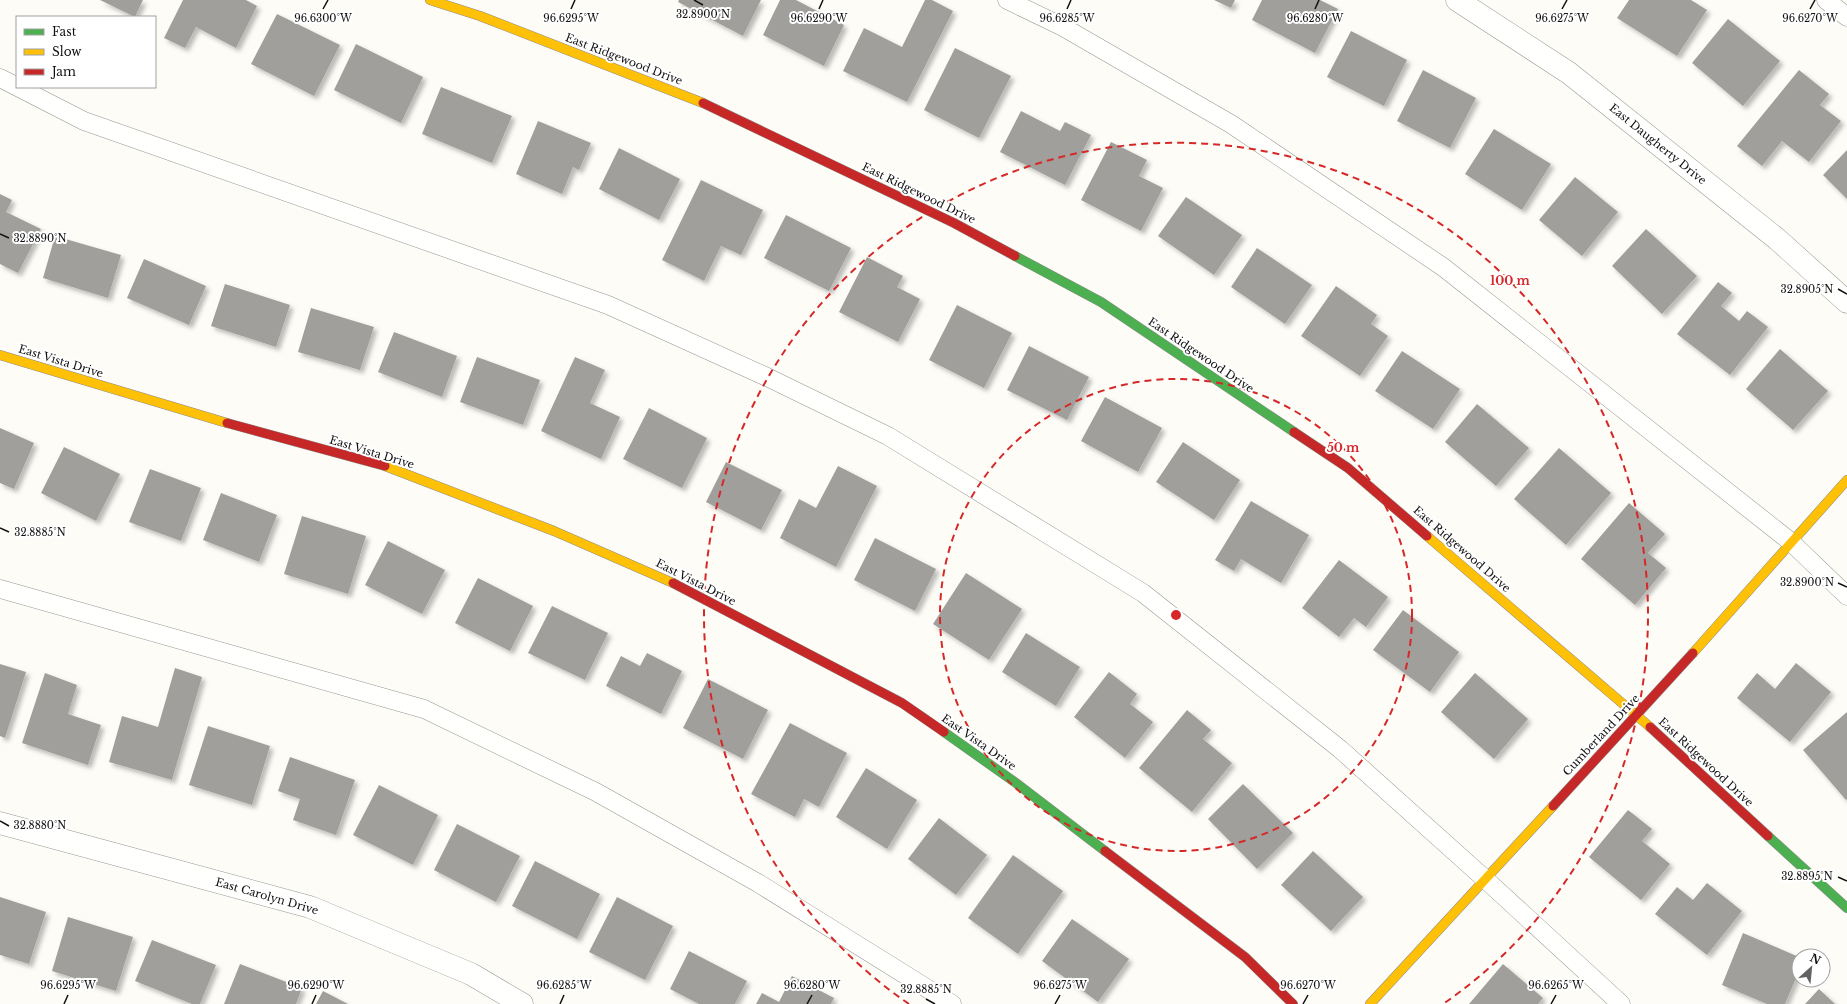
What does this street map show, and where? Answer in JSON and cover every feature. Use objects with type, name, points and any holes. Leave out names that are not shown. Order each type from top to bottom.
[{"type":"street","name":"East Ridgewood Drive","points":[[430,0],[480,16],[704,103],[954,223],[1101,302],[1348,468],[1637,714],[1847,908]]},
{"type":"street","name":"East Daugherty Drive","points":[[1457,0],[1569,73],[1777,239],[1847,302]]},
{"type":"street","name":"East Vista Drive","points":[[0,355],[212,419],[386,466],[554,531],[663,578],[902,703],[1016,783],[1245,957],[1293,1004]]},
{"type":"street","name":"Cumberland Drive","points":[[1370,1004],[1637,714],[1847,480]]},
{"type":"street","name":"East Carolyn Drive","points":[[0,823],[310,907],[471,974],[522,1004]]},
{"type":"lane","points":[[1007,0],[1063,27],[1231,124],[1443,267],[1791,542],[1847,596]]},
{"type":"lane","points":[[1826,0],[1847,17]]},
{"type":"lane","points":[[0,78],[16,86]]},
{"type":"lane","points":[[20,88],[84,121],[608,305],[767,376],[888,436],[1143,593],[1340,749],[1621,1004]]},
{"type":"lane","points":[[0,589],[424,709],[596,792],[758,883],[952,1004]]},
{"type":"building","points":[[100,0],[143,0],[135,16]]},
{"type":"building","points":[[183,0],[246,0],[257,6],[236,48],[196,27],[185,48],[164,38]]},
{"type":"building","points":[[679,0],[761,0],[743,36],[678,2]]},
{"type":"building","points":[[780,0],[796,0],[844,25],[824,66],[763,35]]},
{"type":"building","points":[[925,0],[932,0],[953,11],[907,102],[843,71],[864,28],[902,47]]},
{"type":"building","points":[[1214,0],[1235,0],[1231,8]]},
{"type":"building","points":[[1262,0],[1320,0],[1338,9],[1315,53],[1252,20]]},
{"type":"building","points":[[1629,0],[1691,0],[1707,10],[1677,56],[1617,18]]},
{"type":"building","points":[[277,14],[340,45],[314,96],[251,64]]},
{"type":"building","points":[[1728,19],[1780,61],[1743,106],[1692,63]]},
{"type":"building","points":[[1351,31],[1407,60],[1384,106],[1327,77]]},
{"type":"building","points":[[356,44],[423,77],[401,123],[334,90]]},
{"type":"building","points":[[955,48],[1011,76],[979,138],[924,110]]},
{"type":"building","points":[[1423,70],[1476,98],[1450,148],[1397,121]]},
{"type":"building","points":[[1799,70],[1829,94],[1820,105],[1841,121],[1809,162],[1782,141],[1762,166],[1737,146]]},
{"type":"building","points":[[441,87],[512,116],[492,163],[422,134]]},
{"type":"building","points":[[1021,111],[1060,131],[1065,122],[1091,135],[1065,185],[1000,152]]},
{"type":"building","points":[[538,121],[591,143],[579,170],[573,167],[562,194],[516,174]]},
{"type":"building","points":[[1494,129],[1551,164],[1522,210],[1465,174]]},
{"type":"building","points":[[1111,142],[1147,160],[1139,176],[1163,188],[1141,231],[1081,200]]},
{"type":"building","points":[[619,148],[680,179],[659,220],[599,189]]},
{"type":"building","points":[[1847,150],[1847,199],[1823,175]]},
{"type":"building","points":[[1575,177],[1618,212],[1582,256],[1539,220]]},
{"type":"building","points":[[701,180],[763,210],[741,255],[721,246],[704,281],[662,260]]},
{"type":"building","points":[[0,194],[12,200],[6,212],[41,229],[18,273],[0,264]]},
{"type":"building","points":[[1186,197],[1242,235],[1214,275],[1158,236]]},
{"type":"building","points":[[786,215],[851,248],[829,291],[764,258]]},
{"type":"building","points":[[1646,229],[1697,276],[1662,314],[1612,266]]},
{"type":"building","points":[[55,236],[121,255],[108,298],[43,278]]},
{"type":"building","points":[[1257,248],[1312,285],[1285,324],[1231,287]]},
{"type":"building","points":[[867,257],[903,276],[897,287],[920,299],[898,342],[839,312]]},
{"type":"building","points":[[144,259],[206,286],[189,325],[127,298]]},
{"type":"building","points":[[1718,282],[1732,293],[1721,306],[1739,321],[1747,311],[1768,327],[1730,375],[1677,334]]},
{"type":"building","points":[[225,284],[290,305],[276,347],[211,326]]},
{"type":"building","points":[[1336,286],[1377,315],[1371,324],[1388,336],[1360,376],[1301,336]]},
{"type":"building","points":[[957,305],[1012,333],[984,388],[929,360]]},
{"type":"building","points":[[311,308],[374,327],[360,370],[298,352]]},
{"type":"building","points":[[394,332],[457,356],[442,397],[378,372]]},
{"type":"building","points":[[1029,346],[1089,377],[1067,420],[1007,390]]},
{"type":"building","points":[[1780,349],[1828,391],[1793,430],[1746,389]]},
{"type":"building","points":[[1402,351],[1460,389],[1433,429],[1375,391]]},
{"type":"building","points":[[477,357],[540,380],[523,425],[460,402]]},
{"type":"building","points":[[575,357],[605,370],[590,403],[620,417],[601,459],[541,431]]},
{"type":"building","points":[[1105,397],[1162,428],[1138,472],[1081,441]]},
{"type":"building","points":[[1477,404],[1529,448],[1496,486],[1445,442]]},
{"type":"building","points":[[649,408],[707,438],[682,488],[623,459]]},
{"type":"building","points":[[0,428],[34,443],[14,489],[0,483]]},
{"type":"building","points":[[1183,442],[1240,480],[1214,520],[1156,482]]},
{"type":"building","points":[[64,447],[120,474],[96,521],[41,493]]},
{"type":"building","points":[[1559,448],[1611,493],[1566,545],[1514,499]]},
{"type":"building","points":[[726,462],[782,490],[761,530],[706,502]]},
{"type":"building","points":[[838,466],[877,486],[836,567],[780,538],[799,499],[816,508]]},
{"type":"building","points":[[150,469],[201,488],[181,541],[129,522]]},
{"type":"building","points":[[221,493],[277,515],[259,562],[203,540]]},
{"type":"building","points":[[1251,501],[1309,535],[1281,583],[1241,559],[1234,571],[1215,560]]},
{"type":"building","points":[[1629,503],[1665,534],[1648,553],[1666,568],[1635,605],[1581,559]]},
{"type":"building","points":[[302,516],[366,536],[348,594],[284,574]]},
{"type":"building","points":[[875,538],[936,569],[915,611],[854,580]]},
{"type":"building","points":[[388,541],[445,570],[422,614],[365,585]]},
{"type":"building","points":[[1339,560],[1388,597],[1366,627],[1354,618],[1339,637],[1302,608]]},
{"type":"building","points":[[966,573],[1022,609],[989,660],[933,624]]},
{"type":"building","points":[[478,578],[533,606],[510,651],[455,623]]},
{"type":"building","points":[[552,606],[608,633],[585,680],[528,653]]},
{"type":"building","points":[[1403,610],[1459,652],[1430,692],[1373,650]]},
{"type":"building","points":[[1026,633],[1080,667],[1056,706],[1002,672]]},
{"type":"building","points":[[647,653],[682,671],[661,714],[606,686],[621,656],[640,666]]},
{"type":"building","points":[[1796,663],[1831,692],[1790,742],[1737,698],[1757,673],[1775,689]]},
{"type":"building","points":[[0,664],[26,672],[5,738],[0,736]]},
{"type":"building","points":[[175,668],[202,677],[172,780],[109,762],[122,716],[158,727]]},
{"type":"building","points":[[1109,672],[1137,694],[1130,704],[1153,722],[1125,758],[1074,717]]},
{"type":"building","points":[[45,673],[77,685],[68,714],[101,725],[88,765],[22,743]]},
{"type":"building","points":[[1475,673],[1528,719],[1494,759],[1441,712]]},
{"type":"building","points":[[708,679],[768,710],[743,759],[683,728]]},
{"type":"building","points":[[1187,710],[1211,730],[1203,739],[1232,763],[1192,812],[1139,768]]},
{"type":"building","points":[[1847,712],[1847,799],[1846,800],[1803,750]]},
{"type":"building","points":[[790,723],[847,753],[819,807],[804,799],[795,817],[751,794]]},
{"type":"building","points":[[208,726],[270,746],[252,805],[189,785]]},
{"type":"building","points":[[290,757],[355,780],[336,835],[293,820],[300,799],[278,791]]},
{"type":"building","points":[[866,768],[917,800],[887,849],[836,817]]},
{"type":"building","points":[[1243,784],[1293,833],[1257,869],[1208,819]]},
{"type":"building","points":[[379,785],[438,815],[413,865],[353,835]]},
{"type":"building","points":[[1628,810],[1652,829],[1642,841],[1670,864],[1641,900],[1589,857]]},
{"type":"building","points":[[939,818],[987,855],[956,895],[908,859]]},
{"type":"building","points":[[457,824],[520,856],[496,902],[434,870]]},
{"type":"building","points":[[1313,851],[1363,897],[1331,931],[1281,885]]},
{"type":"building","points":[[1013,855],[1063,891],[1018,954],[968,918]]},
{"type":"building","points":[[535,861],[600,894],[577,939],[512,906]]},
{"type":"building","points":[[1707,883],[1742,911],[1707,955],[1655,914],[1677,887],[1693,900]]},
{"type":"building","points":[[0,897],[46,912],[29,964],[0,955]]},
{"type":"building","points":[[617,897],[673,926],[645,980],[589,952]]},
{"type":"building","points":[[68,917],[133,937],[116,991],[52,971]]},
{"type":"building","points":[[1072,919],[1129,959],[1098,1002],[1042,961]]},
{"type":"building","points":[[1743,933],[1791,954],[1792,988],[1785,1004],[1767,1004],[1722,985]]},
{"type":"building","points":[[152,940],[216,965],[200,1004],[192,1004],[135,981]]},
{"type":"building","points":[[689,951],[747,981],[735,1004],[699,1004],[670,989]]},
{"type":"building","points":[[240,964],[302,988],[296,1004],[224,1004]]},
{"type":"building","points":[[1503,964],[1543,998],[1538,1004],[1469,1004]]},
{"type":"building","points":[[792,976],[834,998],[831,1004],[756,1004],[762,993],[779,1002]]},
{"type":"building","points":[[1819,989],[1835,1004],[1805,1004]]},
{"type":"building","points":[[323,991],[348,1004],[316,1004]]},
{"type":"traffic: fast","points":[[1015,256],[1101,302],[1294,432]]},
{"type":"traffic: fast","points":[[944,732],[1016,783],[1105,851]]},
{"type":"traffic: fast","points":[[1768,836],[1847,908]]},
{"type":"traffic: slow","points":[[430,0],[480,16],[703,103]]},
{"type":"traffic: slow","points":[[0,355],[227,423]]},
{"type":"traffic: slow","points":[[385,466],[554,531],[673,583]]},
{"type":"traffic: slow","points":[[1693,653],[1847,480]]},
{"type":"traffic: slow","points":[[1427,536],[1650,727]]},
{"type":"traffic: slow","points":[[1370,1004],[1553,806]]},
{"type":"traffic: jam","points":[[703,103],[954,223],[1015,256]]},
{"type":"traffic: jam","points":[[227,423],[385,466]]},
{"type":"traffic: jam","points":[[1294,432],[1348,468],[1427,536]]},
{"type":"traffic: jam","points":[[673,583],[902,703],[944,732]]},
{"type":"traffic: jam","points":[[1553,806],[1693,653]]},
{"type":"traffic: jam","points":[[1650,727],[1768,836]]},
{"type":"traffic: jam","points":[[1105,851],[1245,957],[1293,1004]]}]
